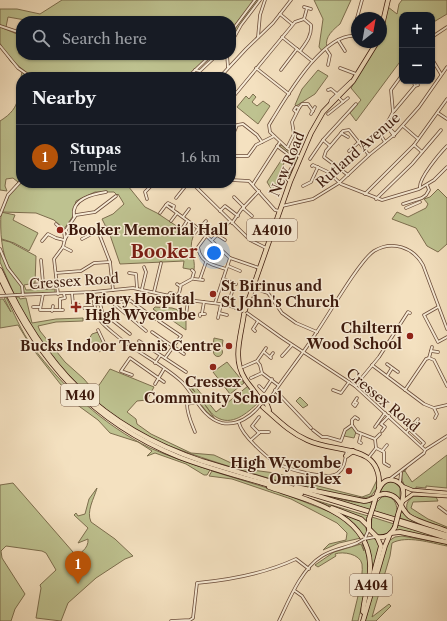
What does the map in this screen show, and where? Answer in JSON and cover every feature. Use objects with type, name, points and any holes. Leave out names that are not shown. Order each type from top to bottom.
[{"type":"highway","points":[[385,12],[388,0]]},
{"type":"highway","name":"New Road","points":[[245,312],[276,219],[300,156],[319,118],[353,81],[374,48]]},
{"type":"highway","name":"M40","points":[[0,270],[22,314],[42,346],[71,382],[95,404],[130,429],[164,447],[187,456],[447,536]]},
{"type":"highway","name":"M40","points":[[0,277],[28,332],[48,360],[70,386],[103,414],[134,435],[164,450],[318,505],[337,513],[350,523],[364,540],[370,562],[370,577],[363,612]]},
{"type":"highway","name":"A4010","points":[[245,312],[237,357],[239,367],[245,379],[271,414],[286,428],[303,439],[317,445],[340,450],[354,451],[369,457]]},
{"type":"highway","points":[[340,450],[346,456],[354,451]]},
{"type":"highway","points":[[369,457],[376,464],[379,473],[379,488],[369,519],[369,527],[377,537],[385,537],[400,532],[447,542]]},
{"type":"highway","name":"M40","points":[[204,465],[447,536]]},
{"type":"highway","points":[[379,473],[388,480],[395,480],[401,485],[404,492],[395,527],[391,534]]},
{"type":"highway","name":"M40","points":[[249,478],[358,518],[369,527]]},
{"type":"highway","name":"M40","points":[[257,478],[364,501],[369,501],[375,498]]},
{"type":"highway","points":[[364,501],[371,498],[388,480]]},
{"type":"highway","points":[[375,498],[386,494],[395,497],[402,503],[410,516],[447,531]]},
{"type":"highway","points":[[395,497],[399,513]]},
{"type":"highway","name":"A404","points":[[362,621],[386,541],[391,534]]},
{"type":"highway","points":[[386,541],[398,534],[413,535]]},
{"type":"highway","name":"A404","points":[[362,621],[363,612],[380,549],[377,537]]},
{"type":"main road","points":[[401,485],[412,490],[447,493]]},
{"type":"main road","points":[[402,503],[412,494],[447,496]]},
{"type":"street","points":[[236,26],[256,0]]},
{"type":"street","points":[[236,34],[245,19],[260,0]]},
{"type":"street","points":[[258,37],[260,16],[265,0]]},
{"type":"street","points":[[236,60],[273,24],[291,0]]},
{"type":"street","points":[[359,12],[362,0]]},
{"type":"street","points":[[304,19],[306,7],[311,9]]},
{"type":"street","points":[[280,14],[292,24]]},
{"type":"street","points":[[236,93],[292,24],[299,19],[304,19],[311,25],[311,30],[308,41],[300,51]]},
{"type":"street","points":[[0,26],[16,31]]},
{"type":"street","points":[[435,34],[447,27]]},
{"type":"street","points":[[282,37],[312,60]]},
{"type":"street","points":[[300,156],[280,142],[270,132],[269,126],[312,60],[338,40],[351,37]]},
{"type":"street","points":[[338,40],[345,51]]},
{"type":"street","points":[[0,46],[18,68],[24,72]]},
{"type":"street","points":[[281,70],[297,49]]},
{"type":"street","points":[[326,49],[330,55],[328,65]]},
{"type":"street","points":[[195,70],[206,60]]},
{"type":"street","points":[[195,70],[200,71],[212,60]]},
{"type":"street","points":[[227,60],[228,68]]},
{"type":"street","points":[[224,72],[236,60]]},
{"type":"street","points":[[435,63],[441,74]]},
{"type":"street","points":[[256,68],[289,94]]},
{"type":"street","points":[[340,68],[357,75]]},
{"type":"street","points":[[439,69],[446,68]]},
{"type":"street","name":"Rutland Avenue","points":[[281,205],[286,206],[313,200],[339,183],[369,155],[395,135],[446,68]]},
{"type":"street","points":[[393,112],[391,90],[399,79]]},
{"type":"street","points":[[395,135],[386,125],[393,112],[415,86]]},
{"type":"street","points":[[328,90],[331,89],[343,102]]},
{"type":"street","points":[[328,114],[348,98]]},
{"type":"street","points":[[365,194],[414,145],[447,99]]},
{"type":"street","points":[[392,102],[399,105]]},
{"type":"street","points":[[287,148],[294,134],[291,126],[296,112],[302,104],[308,104],[313,111]]},
{"type":"street","points":[[310,159],[323,140],[356,104]]},
{"type":"street","points":[[311,114],[315,107]]},
{"type":"street","points":[[438,113],[447,119]]},
{"type":"street","points":[[236,130],[239,124],[243,124],[249,128],[262,142]]},
{"type":"street","points":[[403,126],[418,139]]},
{"type":"street","points":[[348,175],[326,159],[324,154],[341,133],[346,129],[349,130],[369,155]]},
{"type":"street","points":[[376,199],[422,152],[441,130]]},
{"type":"street","points":[[376,135],[384,131]]},
{"type":"street","points":[[341,133],[348,137]]},
{"type":"street","points":[[380,134],[385,142]]},
{"type":"street","points":[[236,156],[248,156],[256,145],[274,136]]},
{"type":"street","points":[[323,140],[330,146]]},
{"type":"street","points":[[253,184],[280,142]]},
{"type":"street","points":[[349,151],[358,143]]},
{"type":"street","points":[[414,145],[422,152]]},
{"type":"street","points":[[277,146],[293,158],[293,166],[286,178],[290,182]]},
{"type":"street","points":[[420,188],[423,176],[447,146]]},
{"type":"street","points":[[312,166],[313,165],[328,172],[339,183],[376,199],[393,198],[427,185],[447,166]]},
{"type":"street","points":[[303,186],[311,182],[318,167]]},
{"type":"street","points":[[236,180],[247,180],[253,184],[275,210],[279,211]]},
{"type":"street","points":[[406,208],[426,195],[429,190],[427,185]]},
{"type":"street","points":[[0,215],[8,195],[16,186]]},
{"type":"street","points":[[147,200],[145,192],[149,188]]},
{"type":"street","points":[[176,198],[184,188]]},
{"type":"street","points":[[197,188],[250,240],[266,248]]},
{"type":"street","points":[[232,223],[259,191]]},
{"type":"street","points":[[65,230],[74,216],[74,210],[78,202],[96,193],[106,192]]},
{"type":"street","points":[[74,216],[95,212],[116,196]]},
{"type":"street","points":[[234,197],[252,216]]},
{"type":"street","points":[[403,204],[420,202]]},
{"type":"street","points":[[160,213],[166,205],[212,240],[230,258],[259,268]]},
{"type":"street","points":[[220,211],[225,206],[238,216]]},
{"type":"street","points":[[183,217],[189,209]]},
{"type":"street","points":[[171,221],[177,213]]},
{"type":"street","points":[[276,219],[290,225]]},
{"type":"street","points":[[193,235],[206,220]]},
{"type":"street","points":[[182,228],[187,221]]},
{"type":"street","points":[[212,240],[230,221]]},
{"type":"street","points":[[260,223],[273,228]]},
{"type":"street","points":[[56,224],[68,234],[64,240],[63,247],[54,259],[58,294]]},
{"type":"street","points":[[82,239],[105,227]]},
{"type":"street","points":[[98,231],[110,262],[112,290]]},
{"type":"street","points":[[42,241],[48,234],[64,240]]},
{"type":"street","points":[[217,235],[226,240]]},
{"type":"street","points":[[206,236],[198,247],[200,257],[206,262],[226,269]]},
{"type":"street","points":[[93,292],[95,308],[104,324],[134,350],[182,382],[193,394],[196,402],[208,415],[217,421],[229,424],[239,423],[258,409],[275,390],[317,332],[367,257],[377,249],[387,246],[402,247],[418,257],[425,270],[447,329]]},
{"type":"street","points":[[63,247],[72,251]]},
{"type":"street","points":[[0,249],[8,268],[22,286],[23,295]]},
{"type":"street","points":[[215,303],[230,258]]},
{"type":"street","points":[[41,260],[43,283]]},
{"type":"street","points":[[56,273],[81,270],[94,263],[110,262]]},
{"type":"street","points":[[194,278],[202,280],[206,262]]},
{"type":"street","points":[[154,292],[161,263]]},
{"type":"street","points":[[228,266],[240,271]]},
{"type":"street","points":[[142,290],[146,272],[144,267]]},
{"type":"street","points":[[180,286],[192,279],[194,272],[192,270]]},
{"type":"street","points":[[129,274],[136,274],[137,288]]},
{"type":"street","points":[[223,279],[236,284]]},
{"type":"street","points":[[32,285],[57,282]]},
{"type":"street","points":[[178,298],[180,286]]},
{"type":"street","name":"Cressex Road","points":[[0,296],[64,294],[137,288],[188,300],[228,305],[245,312],[355,386],[389,416],[408,430],[426,450]]},
{"type":"street","points":[[252,288],[268,293],[282,313],[296,323],[317,332]]},
{"type":"street","points":[[228,305],[232,292]]},
{"type":"street","points":[[72,293],[73,304],[79,305]]},
{"type":"street","points":[[168,296],[170,293],[174,294]]},
{"type":"street","points":[[40,307],[43,294]]},
{"type":"street","points":[[40,307],[41,311],[62,309],[60,300],[64,298],[64,294]]},
{"type":"street","points":[[186,316],[188,300]]},
{"type":"street","points":[[94,304],[131,301],[155,319]]},
{"type":"street","points":[[115,302],[116,305],[146,331]]},
{"type":"street","points":[[200,316],[200,314],[204,313],[204,302]]},
{"type":"street","points":[[100,303],[102,312],[130,334]]},
{"type":"street","points":[[218,318],[221,304]]},
{"type":"street","points":[[52,311],[53,306]]},
{"type":"street","points":[[33,307],[40,307]]},
{"type":"street","points":[[438,307],[424,315],[438,342],[447,337]]},
{"type":"street","points":[[84,308],[95,308]]},
{"type":"street","points":[[355,386],[372,365],[408,312],[410,313]]},
{"type":"street","points":[[219,313],[227,315]]},
{"type":"street","points":[[159,321],[181,336],[165,358]]},
{"type":"street","points":[[255,331],[253,329],[258,321]]},
{"type":"street","points":[[98,330],[106,345],[109,345]]},
{"type":"street","points":[[152,332],[184,354]]},
{"type":"street","points":[[139,341],[186,372]]},
{"type":"street","points":[[282,356],[292,345]]},
{"type":"street","points":[[405,390],[426,359],[429,358],[432,347]]},
{"type":"street","points":[[244,367],[257,361],[266,348]]},
{"type":"street","points":[[431,351],[438,352]]},
{"type":"street","points":[[264,352],[271,357],[273,353]]},
{"type":"street","points":[[155,363],[160,356]]},
{"type":"street","points":[[132,375],[121,371],[130,358],[164,382]]},
{"type":"street","points":[[429,358],[434,360],[447,386]]},
{"type":"street","points":[[257,361],[261,366],[262,373]]},
{"type":"street","points":[[387,364],[398,372]]},
{"type":"street","points":[[372,365],[424,404],[434,408],[447,406]]},
{"type":"street","points":[[387,376],[392,368]]},
{"type":"street","points":[[155,384],[164,369]]},
{"type":"street","points":[[262,373],[278,385]]},
{"type":"street","points":[[251,378],[262,373]]},
{"type":"street","points":[[259,386],[263,392],[272,379]]},
{"type":"street","points":[[333,390],[340,394],[349,382]]},
{"type":"street","points":[[275,390],[322,438],[327,437],[342,442],[345,430],[352,426]]},
{"type":"street","points":[[355,402],[357,398]]},
{"type":"street","points":[[195,432],[188,416],[187,404],[196,402]]},
{"type":"street","points":[[434,408],[437,414],[435,418]]},
{"type":"street","points":[[375,427],[386,412]]},
{"type":"street","points":[[382,431],[385,427],[381,424],[389,416]]},
{"type":"street","points":[[358,419],[355,417],[352,420],[352,426],[357,432],[375,439]]},
{"type":"street","points":[[259,418],[252,426],[259,433]]},
{"type":"street","points":[[408,430],[418,419]]},
{"type":"street","points":[[239,423],[243,432],[262,453],[281,466],[326,476],[336,474],[341,470],[347,450]]},
{"type":"street","points":[[251,440],[259,433],[269,432]]},
{"type":"street","points":[[361,434],[359,442],[361,443]]},
{"type":"street","points":[[375,439],[380,434]]},
{"type":"street","points":[[388,480],[401,472],[426,450],[447,436]]},
{"type":"street","points":[[369,457],[376,448],[375,439]]},
{"type":"street","points":[[382,451],[387,446]]},
{"type":"street","points":[[376,448],[382,451],[384,454],[384,463],[389,466]]},
{"type":"street","points":[[401,472],[401,485]]},
{"type":"street","points":[[439,507],[447,513]]},
{"type":"street","points":[[364,539],[369,527]]},
{"type":"street","points":[[279,621],[308,569],[321,557],[335,549],[357,543],[364,539],[377,537]]},
{"type":"street","points":[[171,621],[190,620],[193,618],[197,583],[216,581],[269,570],[296,559],[300,560],[308,569]]},
{"type":"street","points":[[295,591],[302,596],[318,621]]},
{"type":"green space","points":[[62,0],[254,0],[236,23],[236,16],[16,16],[16,18],[8,17],[6,27],[0,25],[0,9],[17,9],[40,14]]},
{"type":"green space","points":[[256,0],[259,0],[236,34],[236,26]]},
{"type":"green space","points":[[314,0],[351,0],[340,24],[328,37],[326,43],[327,47],[322,51],[319,47],[323,19]]},
{"type":"green space","points":[[402,0],[447,0],[447,14],[435,21],[435,12],[399,12],[399,63],[356,121],[350,113],[361,100],[351,88],[374,48],[387,48],[388,7],[397,14],[399,4]]},
{"type":"green space","points":[[0,27],[16,34],[16,60],[204,60],[192,72],[26,72],[5,52],[0,43]]},
{"type":"green space","points":[[0,46],[14,64],[24,72],[11,62]]},
{"type":"green space","points":[[318,70],[328,76],[315,94],[296,106],[295,105],[302,89]]},
{"type":"green space","points":[[253,94],[256,97],[252,102],[257,106],[263,101],[270,106],[258,124],[237,107],[246,96],[249,99]]},
{"type":"green space","points":[[16,105],[16,180],[13,178],[6,179],[5,186],[7,191],[0,190],[0,121],[12,111]]},
{"type":"green space","points":[[281,145],[298,158],[288,181],[287,178],[294,165],[294,158],[279,147]]},
{"type":"green space","points":[[282,159],[284,163],[278,176],[278,183],[272,190],[267,182]]},
{"type":"green space","points":[[16,185],[16,188],[130,188],[145,207],[157,213],[193,237],[191,246],[194,270],[183,268],[184,261],[120,264],[110,235],[102,219],[113,214],[124,204],[118,194],[117,195],[114,192],[95,192],[76,201],[73,216],[64,229],[54,220],[36,213],[2,212],[10,193]]},
{"type":"green space","points":[[438,189],[447,198],[447,244],[438,252],[427,246],[416,228],[392,219],[397,212],[408,217],[426,208],[428,204],[424,199],[430,197]]},
{"type":"green space","points":[[1,212],[15,215],[13,220],[38,233],[29,251],[14,243],[2,239],[36,256],[35,283],[24,285],[26,290],[55,289],[55,293],[24,293],[21,282],[11,270],[3,250],[1,235]]},
{"type":"green space","points":[[0,250],[10,272],[22,287],[21,294],[14,294],[0,262]]},
{"type":"green space","points":[[6,297],[21,328],[32,346],[57,376],[85,404],[133,439],[150,448],[210,470],[207,475],[204,475],[186,464],[155,453],[147,456],[152,451],[138,442],[110,433],[98,420],[76,404],[32,348],[18,325],[0,328],[0,299],[3,299],[11,312],[4,298]]},
{"type":"green space","points":[[15,297],[19,297],[20,299],[26,298],[32,323],[56,319],[83,318],[83,321],[56,322],[38,326],[40,331],[65,362],[84,379],[95,392],[90,396],[68,374],[48,350],[30,325]]},
{"type":"green space","points":[[155,307],[172,308],[185,312],[182,318],[186,321],[186,330],[163,314],[161,315],[153,309]]},
{"type":"green space","points":[[98,332],[104,341],[103,349],[99,352],[89,339],[92,334]]},
{"type":"green space","points":[[214,338],[223,340],[222,347],[213,346]]},
{"type":"green space","points":[[218,347],[223,352],[218,357],[213,352]]},
{"type":"green space","points":[[227,362],[244,383],[230,394],[213,372]]},
{"type":"green space","points":[[110,369],[154,387],[147,400],[137,401],[127,412],[136,419],[137,424],[151,434],[191,453],[214,455],[244,469],[275,473],[302,480],[302,482],[362,497],[333,494],[268,478],[176,449],[151,438],[124,422],[91,397]]},
{"type":"green space","points":[[188,385],[195,392],[191,386],[194,385],[216,412],[248,386],[258,403],[239,418],[233,420],[222,420],[214,416],[203,402],[215,419],[206,411],[187,386]]},
{"type":"green space","points":[[300,397],[308,405],[303,408],[296,401]]},
{"type":"green space","points":[[353,427],[356,432],[354,438],[344,436],[346,430]]},
{"type":"green space","points":[[447,455],[447,488],[426,486],[426,488],[416,487],[416,489],[412,489],[405,486],[402,480],[402,473],[407,468],[404,472],[405,471],[412,482]]},
{"type":"green space","points":[[212,471],[277,491],[330,512],[348,522],[361,538],[339,543],[323,550],[329,544],[346,540],[347,533],[337,523],[291,499],[232,479],[209,476]]},
{"type":"green space","points":[[378,478],[377,488],[371,496],[362,497],[370,494]]},
{"type":"green space","points":[[395,482],[400,488],[400,500],[390,492],[380,492],[385,483]]},
{"type":"green space","points":[[13,483],[73,552],[72,559],[83,551],[88,543],[88,539],[78,543],[88,528],[74,515],[76,513],[78,516],[85,514],[89,499],[97,488],[89,514],[91,522],[115,539],[133,556],[125,559],[96,578],[68,603],[61,621],[36,618],[41,588],[40,585],[56,570],[46,553],[42,551],[6,546],[1,551],[2,558],[25,594],[15,609],[11,621],[0,621],[0,485]]},
{"type":"green space","points":[[311,491],[358,503],[372,502],[370,510]]},
{"type":"green space","points":[[414,496],[436,497],[438,501],[413,502],[411,508],[428,519],[447,527],[447,529],[408,514],[407,503]]},
{"type":"green space","points":[[382,497],[390,497],[395,502],[397,510],[396,518],[374,511],[377,502]]},
{"type":"green space","points":[[308,498],[368,516],[367,523],[360,517]]},
{"type":"green space","points":[[330,509],[365,523],[367,533],[362,537],[361,533]]},
{"type":"green space","points":[[401,511],[410,519],[447,533],[400,518]]},
{"type":"green space","points":[[372,517],[394,524],[388,534],[377,535],[371,527]]},
{"type":"green space","points":[[397,525],[447,540],[395,530]]},
{"type":"green space","points":[[402,536],[447,544],[447,546],[412,540],[392,543],[390,556],[372,617],[389,604],[391,606],[376,621],[365,621],[387,542],[395,537]]},
{"type":"green space","points":[[372,538],[378,540],[379,548],[376,563],[371,574],[365,541]]},
{"type":"green space","points":[[362,543],[368,564],[366,591],[358,621],[352,621],[362,576],[361,561],[351,554],[338,553],[335,554],[336,556],[318,567],[315,565],[334,552],[361,544],[364,551]]},
{"type":"place","name":"Booker Memorial Hall","points":[[60,230]]},
{"type":"place","name":"St Birinus and St John's Church","points":[[213,294]]},
{"type":"place","name":"Priory Hospital High Wycombe","points":[[76,307]]},
{"type":"place","name":"Chiltern Wood School","points":[[410,336]]},
{"type":"place","name":"Bucks Indoor Tennis Centre","points":[[229,346]]},
{"type":"place","name":"Cressex Community School","points":[[213,367]]},
{"type":"place","name":"High Wycombe Omniplex","points":[[349,471]]},
{"type":"place","name":"Stupas","points":[[78,584]]},
{"type":"district","name":"Booker","points":[[164,252]]}]
